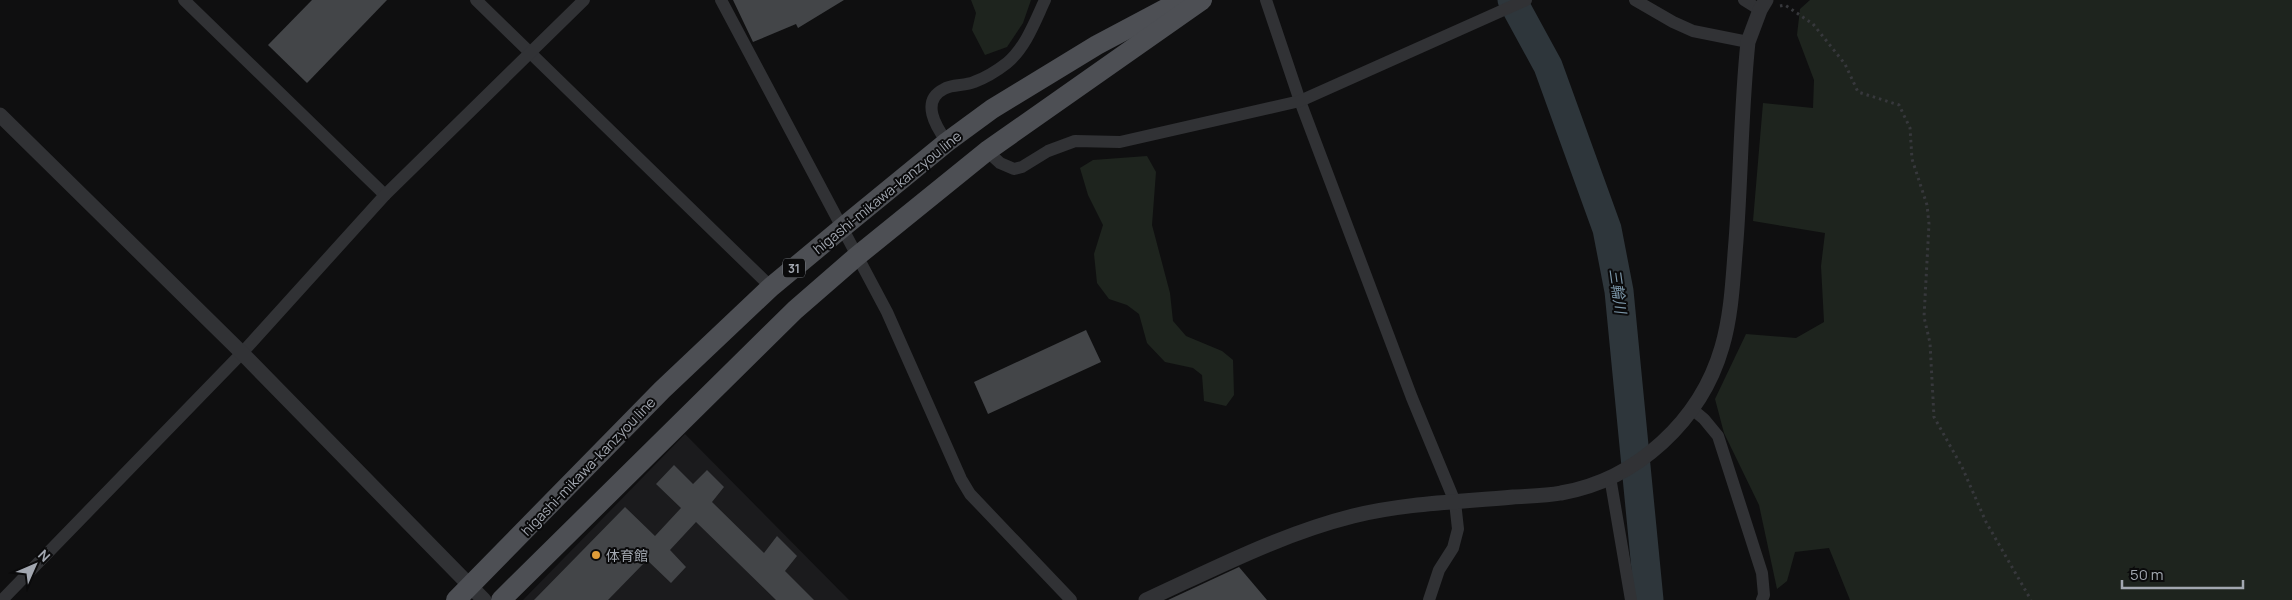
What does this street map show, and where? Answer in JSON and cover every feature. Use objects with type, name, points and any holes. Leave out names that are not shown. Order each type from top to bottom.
[{"type":"main road","name":"higashi-mikawa-kanzyou line","points":[[456,600],[662,390],[771,286],[947,142],[992,109],[1097,45],[1182,0]]},
{"type":"main road","name":"31","points":[[501,600],[766,337],[856,257],[987,151],[1202,0]]},
{"type":"street","points":[[184,0],[385,195]]},
{"type":"street","points":[[476,0],[771,286]]},
{"type":"street","points":[[2,600],[242,353],[385,195],[584,0]]},
{"type":"street","points":[[721,0],[856,257],[887,312],[961,478],[970,494],[1071,600]]},
{"type":"street","points":[[947,142],[934,124],[931,106],[936,95],[944,88],[973,83],[1009,62],[1027,38],[1045,0]]},
{"type":"street","points":[[1266,0],[1300,101],[1412,398],[1455,502],[1458,529],[1453,548],[1440,570],[1430,600]]},
{"type":"street","points":[[987,151],[1000,163],[1014,169],[1022,167],[1048,151],[1075,141],[1120,142],[1300,101],[1526,0]]},
{"type":"street","points":[[1635,0],[1693,31],[1748,42]]},
{"type":"street","points":[[1146,600],[1242,556],[1326,523],[1357,515],[1455,502],[1562,493],[1597,484],[1614,475],[1668,438],[1692,410],[1710,382],[1722,345],[1732,292],[1748,42],[1763,5],[1744,0]]},
{"type":"street","points":[[0,115],[242,353],[484,600]]},
{"type":"street","points":[[1692,410],[1704,419],[1718,436],[1762,572],[1764,595],[1762,600]]},
{"type":"street","points":[[1614,475],[1631,600]]},
{"type":"path","points":[[1763,5],[1785,5],[1813,24],[1845,64],[1858,92],[1899,105],[1910,128],[1912,159],[1927,205],[1929,224],[1924,317],[1930,343],[1934,417],[1962,467],[1986,522],[2031,600]]},
{"type":"shaded area","points":[[971,0],[1031,0],[1023,23],[1007,47],[985,55],[972,30],[976,13]]},
{"type":"shaded area","points":[[1810,0],[2292,0],[2292,600],[1850,600],[1829,548],[1795,552],[1787,581],[1777,589],[1759,505],[1724,433],[1715,399],[1746,334],[1796,338],[1824,322],[1821,266],[1825,233],[1753,221],[1763,103],[1813,108],[1814,80],[1797,35],[1800,9]]},
{"type":"shaded area","points":[[1147,156],[1156,172],[1152,225],[1170,293],[1173,321],[1186,336],[1222,351],[1233,360],[1234,395],[1226,406],[1204,401],[1202,375],[1193,368],[1165,362],[1147,343],[1139,314],[1127,305],[1109,299],[1097,283],[1094,254],[1103,225],[1088,195],[1080,168],[1093,160]]},
{"type":"shaded area","points":[[685,434],[849,600],[523,600]]},
{"type":"building","points":[[312,0],[387,0],[307,83],[268,45]]},
{"type":"building","points":[[733,0],[844,0],[798,28],[796,24],[753,42]]},
{"type":"building","points":[[1086,330],[1101,362],[988,414],[974,382]]},
{"type":"building","points":[[674,465],[693,484],[707,470],[724,487],[712,502],[764,553],[777,536],[797,556],[785,571],[814,600],[776,600],[696,522],[670,550],[686,567],[671,583],[647,560],[608,600],[534,600],[625,507],[655,536],[681,508],[656,484]]},
{"type":"building","points":[[1239,567],[1267,600],[1168,600],[1226,573]]},
{"type":"waterway","name":"三輪川","points":[[1512,0],[1548,66],[1607,229],[1619,291],[1649,600]]},
{"type":"place","name":"体育館","points":[[596,555]]}]
